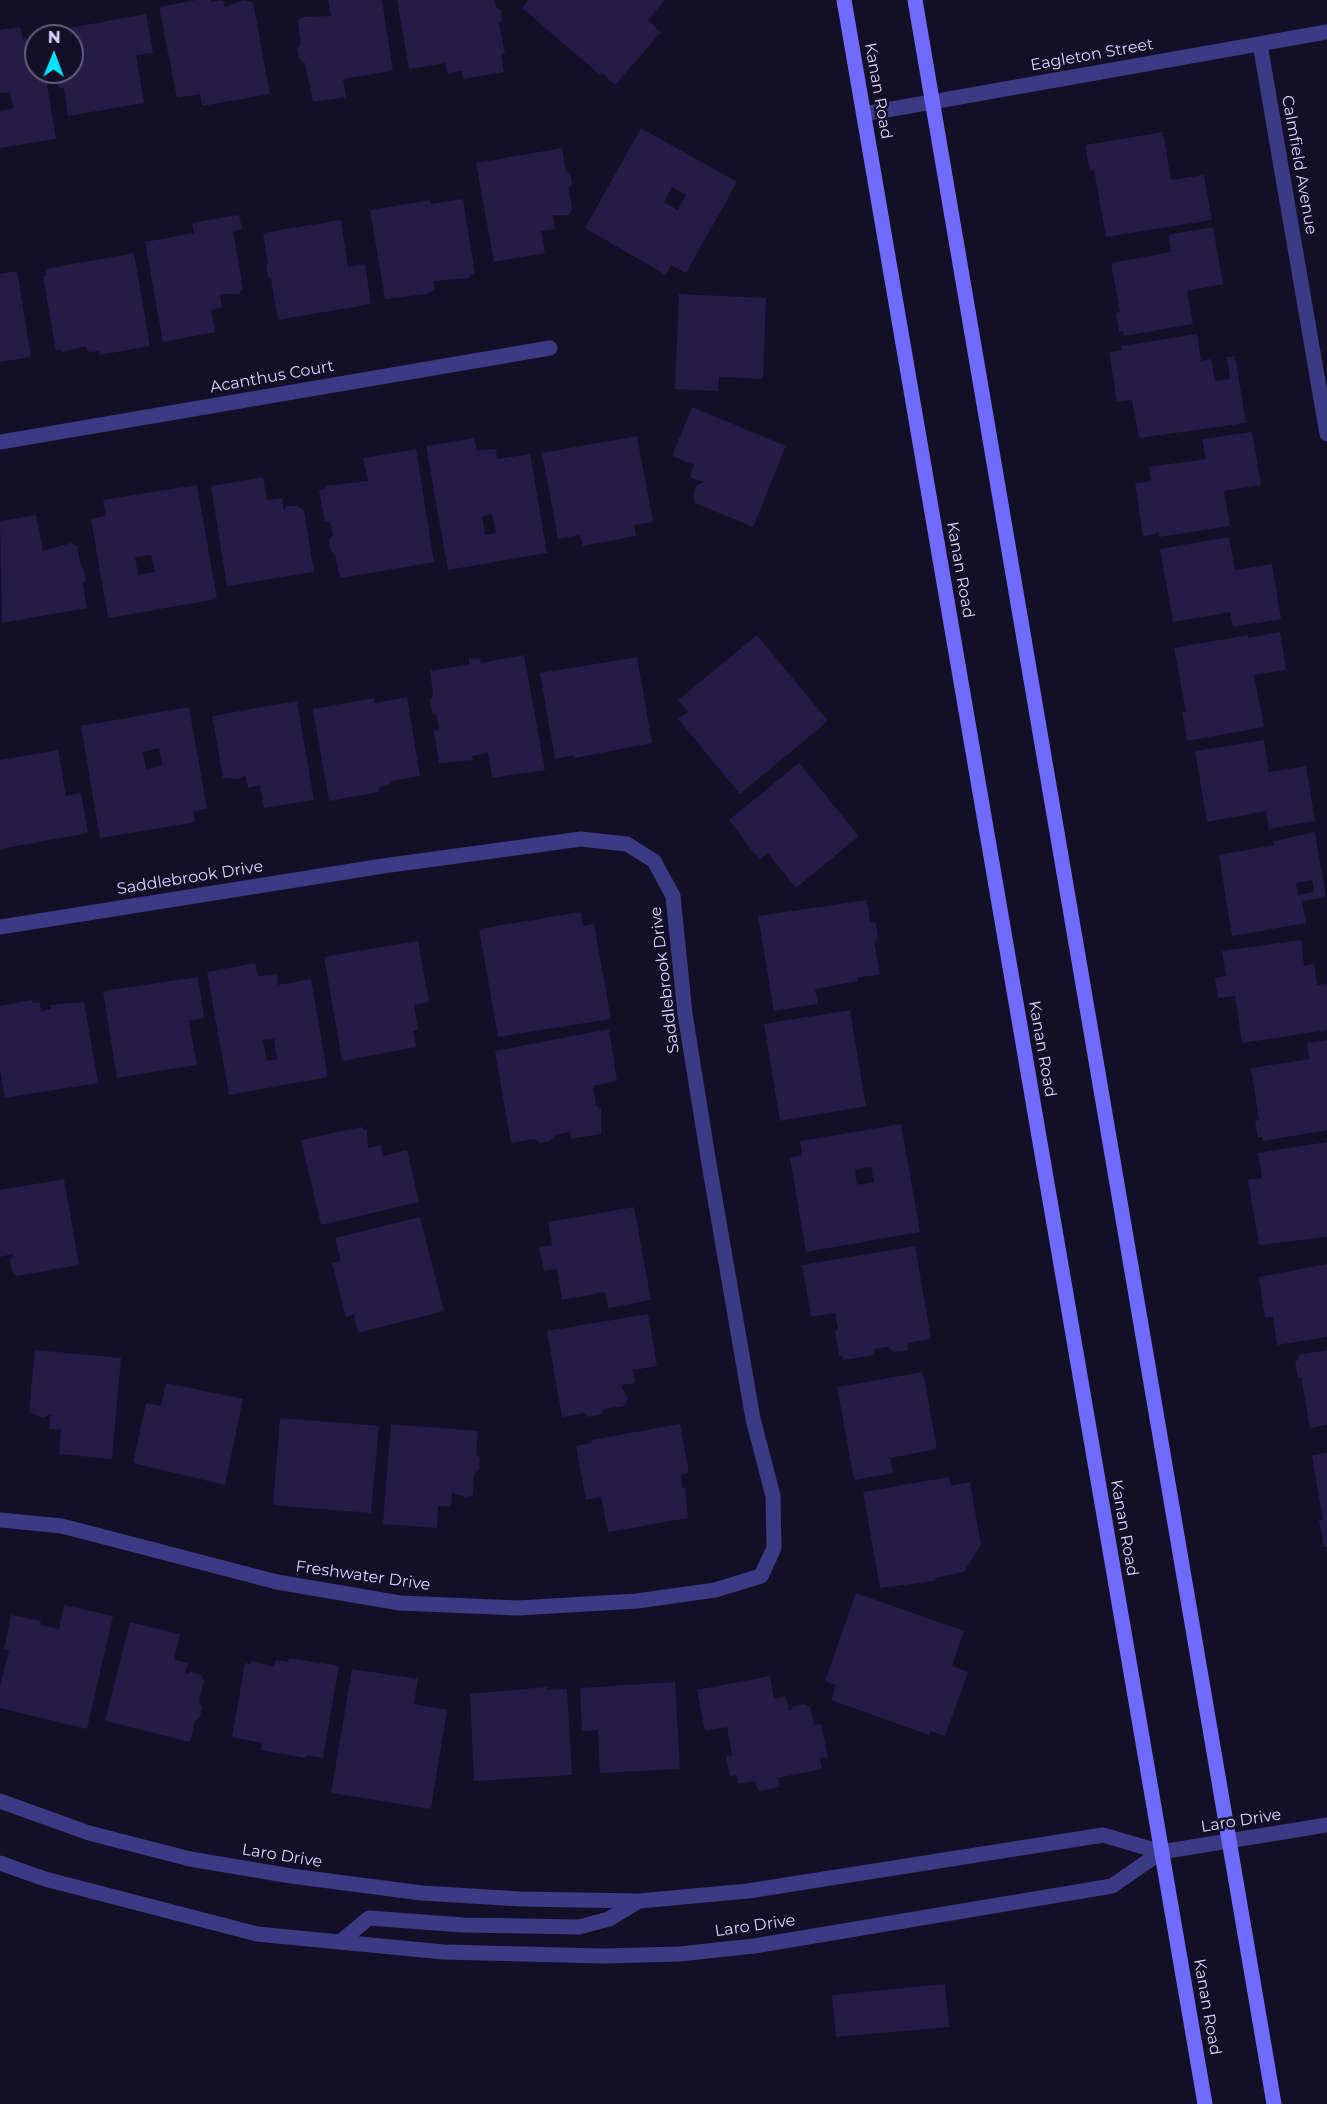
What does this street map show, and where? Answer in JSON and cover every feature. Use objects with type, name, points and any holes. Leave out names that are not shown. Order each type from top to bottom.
[{"type":"main road","name":"Kanan Road","points":[[844,0],[1205,2104]]},
{"type":"main road","points":[[915,0],[1274,2104]]},
{"type":"street","name":"Eagleton Street","points":[[864,114],[1327,32]]},
{"type":"street","name":"Calmfield Avenue","points":[[1260,44],[1327,434]]},
{"type":"street","name":"Acanthus Court","points":[[0,442],[550,348]]},
{"type":"street","name":"Saddlebrook Drive","points":[[0,927],[383,866],[581,839],[627,844],[654,861],[673,896],[685,1014],[709,1164],[753,1419],[773,1496],[774,1548],[761,1576]]},
{"type":"street","name":"Freshwater Drive","points":[[0,1520],[62,1526],[277,1582],[400,1603],[518,1608],[637,1601],[715,1590],[761,1576]]},
{"type":"street","name":"Laro Drive","points":[[0,1801],[89,1833],[190,1859],[291,1876],[422,1893],[521,1899],[639,1901],[748,1891],[1103,1835],[1161,1852],[1327,1825]]},
{"type":"street","name":"Laro Drive","points":[[0,1863],[45,1880],[257,1934],[443,1952],[604,1956],[679,1954],[732,1949],[1112,1886],[1161,1852]]},
{"type":"street","name":"Laro Drive","points":[[340,1942],[369,1918],[464,1925],[579,1927],[609,1919],[639,1901]]},
{"type":"building","points":[[196,0],[211,0],[211,2],[223,0],[225,7],[244,0],[253,2],[270,94],[202,106],[200,94],[177,98],[159,7]]},
{"type":"building","points":[[328,0],[382,0],[393,71],[343,79],[346,97],[313,102],[305,63],[299,59],[297,49],[301,43],[298,22],[302,17],[331,16]]},
{"type":"building","points":[[397,0],[495,0],[496,7],[501,10],[502,21],[499,24],[505,54],[501,54],[504,72],[463,79],[462,71],[447,73],[445,63],[409,69]]},
{"type":"building","points":[[528,0],[665,0],[648,20],[661,32],[615,85],[602,73],[600,75],[522,8]]},
{"type":"building","points":[[146,14],[153,53],[136,55],[144,103],[68,116],[64,89],[58,84],[84,84],[84,25]]},
{"type":"building","points":[[20,27],[24,39],[24,84],[47,84],[56,139],[0,148],[0,111],[13,108],[10,92],[0,93],[0,30]]},
{"type":"building","points":[[641,128],[737,182],[686,273],[671,265],[666,275],[585,228]],"holes":[[[672,187],[686,195],[678,210],[664,202]]]},
{"type":"building","points":[[1163,132],[1171,180],[1204,175],[1212,220],[1106,237],[1094,170],[1090,171],[1085,145]]},
{"type":"building","points":[[562,148],[566,172],[570,173],[572,185],[569,188],[572,210],[568,215],[553,215],[555,229],[541,231],[545,253],[494,262],[476,163]]},
{"type":"building","points":[[463,199],[475,274],[469,275],[470,278],[434,281],[435,290],[427,294],[385,299],[370,210],[430,200],[431,204]]},
{"type":"building","points":[[239,215],[242,229],[233,231],[243,289],[239,294],[220,294],[222,307],[211,310],[215,332],[163,342],[145,242],[194,233],[192,223]]},
{"type":"building","points":[[341,220],[348,267],[365,264],[371,304],[278,320],[271,279],[268,277],[266,266],[268,263],[263,233]]},
{"type":"building","points":[[1213,227],[1223,284],[1187,291],[1193,324],[1124,336],[1123,331],[1119,332],[1116,313],[1120,312],[1111,263],[1171,252],[1168,235]]},
{"type":"building","points":[[134,253],[150,346],[100,355],[99,351],[88,352],[86,346],[62,352],[61,349],[56,351],[43,276],[46,275],[45,269]]},
{"type":"building","points":[[17,271],[31,357],[0,362],[0,274]]},
{"type":"building","points":[[679,294],[766,298],[763,379],[719,377],[718,391],[675,389]]},
{"type":"building","points":[[1197,334],[1201,361],[1211,359],[1215,381],[1230,379],[1227,357],[1235,356],[1246,423],[1139,438],[1132,400],[1117,402],[1109,352],[1122,350],[1121,346]]},
{"type":"building","points":[[692,407],[786,446],[753,527],[695,503],[693,495],[697,485],[704,482],[690,477],[694,465],[672,456]]},
{"type":"building","points":[[1252,432],[1261,485],[1224,491],[1230,526],[1159,537],[1159,533],[1143,536],[1135,483],[1151,481],[1149,467],[1206,459],[1202,439]]},
{"type":"building","points":[[637,436],[653,522],[634,525],[636,536],[583,546],[580,535],[558,539],[542,453]]},
{"type":"building","points":[[474,438],[477,451],[496,449],[497,459],[530,454],[547,553],[448,570],[426,446]],"holes":[[[492,514],[496,533],[485,535],[482,517]]]},
{"type":"building","points":[[416,449],[434,562],[340,578],[329,540],[333,535],[330,521],[325,522],[319,490],[326,489],[325,486],[368,481],[363,458]]},
{"type":"building","points":[[263,477],[267,500],[282,498],[284,511],[287,506],[297,506],[304,510],[314,572],[227,586],[211,486]]},
{"type":"building","points":[[197,485],[217,599],[108,618],[91,519],[106,516],[103,500]],"holes":[[[151,555],[155,572],[138,575],[135,557]]]},
{"type":"building","points":[[36,515],[43,551],[71,543],[77,546],[86,580],[83,585],[87,608],[2,623],[0,521]]},
{"type":"building","points":[[1229,537],[1235,570],[1272,564],[1281,619],[1233,627],[1230,612],[1173,622],[1160,549]]},
{"type":"building","points":[[1280,632],[1286,670],[1254,675],[1264,727],[1187,741],[1182,712],[1186,712],[1174,648],[1248,635],[1248,638]]},
{"type":"building","points":[[757,635],[828,721],[740,794],[678,719],[688,712],[678,700]]},
{"type":"building","points":[[524,655],[545,770],[492,778],[488,753],[472,756],[473,760],[439,763],[434,731],[439,730],[437,716],[432,712],[430,700],[433,695],[430,671],[469,664],[469,659],[480,658],[481,663]]},
{"type":"building","points":[[637,657],[652,743],[575,758],[574,755],[555,759],[540,673]]},
{"type":"building","points":[[407,697],[420,776],[390,781],[390,785],[378,787],[379,792],[329,801],[313,709],[374,698],[374,703]]},
{"type":"building","points":[[297,701],[314,800],[264,808],[260,785],[248,788],[245,775],[239,779],[223,778],[212,716]]},
{"type":"building","points":[[189,707],[207,809],[193,811],[195,822],[100,838],[81,726]],"holes":[[[159,748],[162,765],[146,769],[143,752]]]},
{"type":"building","points":[[1264,740],[1269,772],[1306,766],[1315,821],[1269,829],[1266,811],[1207,822],[1195,751]]},
{"type":"building","points":[[58,750],[66,796],[81,793],[88,833],[0,849],[0,760]]},
{"type":"building","points":[[799,763],[859,836],[796,888],[768,853],[761,859],[754,853],[729,820]]},
{"type":"building","points":[[1315,832],[1326,897],[1302,901],[1306,923],[1232,936],[1219,855],[1274,845],[1274,841]],"holes":[[[1312,880],[1314,892],[1298,895],[1296,883]]]},
{"type":"building","points":[[867,900],[870,921],[876,924],[878,938],[874,942],[880,974],[857,978],[858,981],[815,989],[818,1004],[774,1011],[758,916]]},
{"type":"building","points":[[581,912],[583,926],[594,924],[611,1019],[498,1037],[479,929]]},
{"type":"building","points":[[1301,940],[1304,966],[1314,964],[1317,985],[1327,984],[1327,1030],[1242,1043],[1235,996],[1218,998],[1215,978],[1226,976],[1222,951]]},
{"type":"building","points":[[418,941],[429,1002],[414,1005],[418,1030],[413,1031],[416,1047],[342,1061],[324,957]]},
{"type":"building","points":[[255,963],[258,976],[277,974],[278,985],[311,979],[328,1077],[229,1095],[207,972]],"holes":[[[274,1039],[277,1059],[267,1061],[263,1040]]]},
{"type":"building","points":[[198,977],[204,1018],[189,1021],[197,1065],[117,1078],[103,991]]},
{"type":"building","points":[[32,1000],[32,1003],[40,1002],[41,1011],[51,1009],[51,1005],[84,1002],[98,1083],[5,1098],[0,1070],[0,1006]]},
{"type":"building","points":[[850,1010],[866,1106],[780,1121],[764,1024]]},
{"type":"building","points":[[609,1029],[617,1081],[593,1086],[596,1106],[601,1109],[601,1134],[571,1139],[570,1132],[555,1135],[550,1141],[540,1143],[534,1139],[511,1143],[495,1051]]},
{"type":"building","points":[[1327,1040],[1327,1130],[1263,1141],[1262,1137],[1258,1138],[1255,1121],[1259,1120],[1251,1068],[1309,1059],[1307,1043]]},
{"type":"building","points":[[901,1124],[920,1232],[806,1252],[790,1158],[802,1155],[800,1141]],"holes":[[[871,1167],[874,1182],[857,1185],[855,1169]]]},
{"type":"building","points":[[361,1127],[367,1131],[368,1148],[381,1145],[383,1156],[407,1150],[419,1202],[321,1225],[301,1140]]},
{"type":"building","points":[[1327,1142],[1327,1237],[1259,1245],[1248,1180],[1262,1178],[1258,1153]]},
{"type":"building","points":[[64,1179],[79,1265],[16,1276],[12,1272],[10,1260],[13,1254],[0,1257],[0,1190]]},
{"type":"building","points":[[634,1207],[651,1300],[608,1308],[605,1292],[562,1300],[557,1269],[544,1271],[539,1247],[552,1245],[548,1222]]},
{"type":"building","points":[[420,1217],[444,1311],[358,1333],[354,1314],[346,1317],[332,1263],[341,1261],[335,1238]]},
{"type":"building","points":[[915,1246],[931,1339],[908,1343],[907,1351],[893,1352],[888,1347],[874,1349],[875,1355],[843,1360],[839,1355],[835,1332],[838,1329],[835,1313],[811,1317],[802,1265]]},
{"type":"building","points":[[1327,1264],[1327,1337],[1277,1345],[1273,1317],[1265,1318],[1259,1277]]},
{"type":"building","points":[[648,1314],[657,1366],[633,1370],[635,1383],[621,1385],[628,1399],[624,1406],[604,1409],[601,1414],[588,1417],[584,1413],[562,1417],[547,1331]]},
{"type":"building","points":[[35,1350],[121,1358],[112,1459],[59,1454],[61,1430],[49,1429],[51,1414],[43,1418],[29,1412]]},
{"type":"building","points":[[1327,1350],[1327,1425],[1310,1428],[1301,1377],[1298,1378],[1295,1361],[1299,1360],[1298,1355]]},
{"type":"building","points":[[923,1372],[937,1449],[890,1458],[893,1473],[854,1480],[837,1387]]},
{"type":"building","points":[[166,1383],[243,1399],[225,1485],[133,1463],[146,1403],[161,1406]]},
{"type":"building","points":[[280,1418],[379,1426],[371,1513],[273,1505]]},
{"type":"building","points":[[391,1424],[478,1431],[476,1454],[480,1458],[479,1470],[474,1474],[473,1495],[466,1497],[452,1493],[451,1507],[438,1506],[437,1528],[383,1524]]},
{"type":"building","points":[[680,1424],[689,1473],[681,1475],[682,1488],[685,1487],[688,1518],[608,1532],[601,1497],[586,1500],[576,1446],[592,1443],[591,1440]]},
{"type":"building","points":[[1327,1453],[1327,1547],[1324,1547],[1319,1520],[1323,1520],[1312,1455]]},
{"type":"building","points":[[949,1477],[951,1486],[970,1482],[981,1545],[964,1572],[935,1578],[936,1581],[880,1588],[863,1492]]},
{"type":"building","points":[[856,1593],[964,1631],[952,1666],[968,1672],[945,1736],[930,1731],[929,1735],[831,1700],[836,1685],[825,1681]]},
{"type":"building","points":[[64,1605],[113,1616],[87,1729],[0,1708],[0,1687],[9,1650],[4,1649],[11,1615],[41,1621],[40,1625],[59,1629]]},
{"type":"building","points":[[130,1622],[180,1634],[174,1660],[188,1663],[185,1675],[191,1672],[201,1675],[204,1680],[199,1702],[202,1707],[200,1717],[195,1721],[190,1742],[105,1721]]},
{"type":"building","points":[[289,1658],[339,1666],[323,1758],[306,1755],[305,1758],[261,1750],[262,1743],[232,1737],[245,1663],[251,1664],[251,1660],[274,1667],[276,1660],[288,1662]]},
{"type":"building","points":[[352,1669],[418,1679],[414,1704],[447,1710],[431,1809],[331,1793]]},
{"type":"building","points":[[770,1676],[774,1699],[786,1696],[789,1710],[792,1710],[791,1707],[804,1704],[810,1707],[814,1725],[821,1724],[828,1757],[820,1758],[822,1769],[778,1778],[780,1787],[758,1791],[755,1781],[738,1784],[737,1775],[730,1776],[726,1756],[732,1755],[727,1727],[705,1731],[697,1690]]},
{"type":"building","points":[[675,1682],[680,1769],[600,1773],[598,1730],[582,1731],[580,1688]]},
{"type":"building","points":[[547,1687],[547,1690],[567,1689],[572,1775],[474,1781],[470,1694]]},
{"type":"building","points":[[945,1984],[949,2027],[836,2037],[832,1995]]}]
